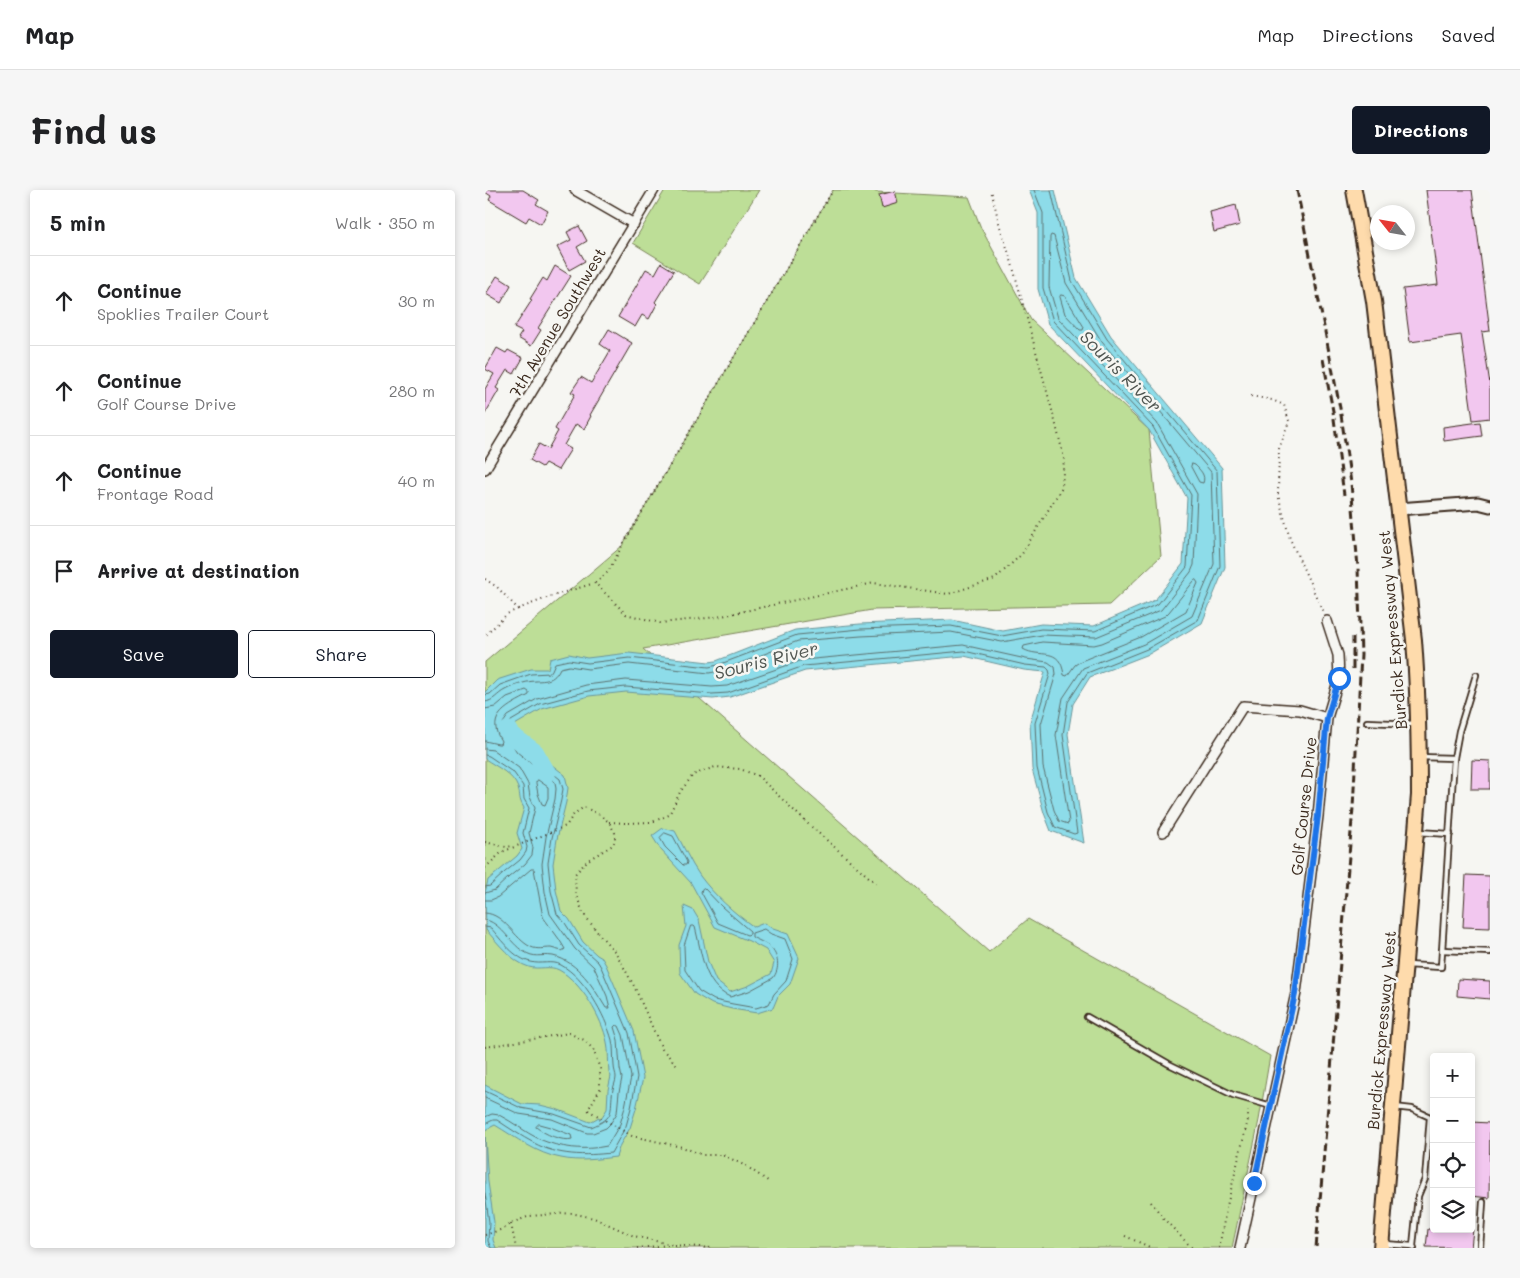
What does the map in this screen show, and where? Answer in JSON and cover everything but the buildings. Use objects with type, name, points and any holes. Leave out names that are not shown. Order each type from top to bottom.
[{"type":"main road","name":"Burdick Expressway West","points":[[1354,190],[1374,301],[1414,648],[1419,724],[1419,795],[1381,1246]]},
{"type":"street","points":[[575,190],[634,224]]},
{"type":"street","name":"7th Avenue Southwest","points":[[485,469],[654,190]]},
{"type":"street","points":[[1398,509],[1477,503],[1490,506]]},
{"type":"street","points":[[1327,620],[1338,655],[1339,678],[1327,718]]},
{"type":"street","name":"Golf Course Drive","points":[[1163,832],[1243,706],[1301,710],[1327,718],[1318,816],[1295,994],[1240,1248]]},
{"type":"lane","points":[[1404,965],[1441,967],[1454,758],[1459,730],[1476,675]]},
{"type":"lane","points":[[1367,722],[1419,724]]},
{"type":"lane","points":[[1419,757],[1454,758]]},
{"type":"lane","points":[[1416,832],[1450,834]]},
{"type":"lane","points":[[1442,950],[1490,952]]},
{"type":"lane","points":[[1087,1017],[1169,1064],[1233,1095],[1271,1106]]},
{"type":"lane","points":[[1381,1246],[1413,1247],[1418,1196],[1425,1179],[1430,1117],[1412,1109],[1393,1107]]},
{"type":"lane","points":[[1480,1248],[1483,1202]]},
{"type":"path","points":[[485,636],[507,614],[552,596],[595,583],[608,572],[833,190]]},
{"type":"path","points":[[595,583],[626,614],[660,623],[717,617],[874,583],[948,594],[995,579],[1022,554],[1062,486],[1064,458],[1021,297],[1000,227],[992,191],[988,190]]},
{"type":"path","points":[[1251,396],[1272,400],[1284,405],[1289,421],[1279,449],[1278,495],[1289,539],[1327,620]]},
{"type":"path","points":[[485,579],[497,587],[517,609]]},
{"type":"path","points":[[485,868],[502,852],[567,826],[574,814],[584,807],[609,822],[652,822],[669,815],[680,792],[693,775],[715,766],[739,768],[758,776],[807,823],[878,885]]},
{"type":"path","points":[[609,822],[615,833],[613,845],[588,860],[575,874],[576,894],[583,913],[616,954],[634,986],[661,1049],[677,1065]]},
{"type":"path","points":[[485,842],[506,848],[518,845]]},
{"type":"path","points":[[485,1047],[569,1033],[584,1040],[593,1049],[600,1069],[600,1089],[589,1110],[599,1118],[632,1136],[682,1147],[703,1154],[723,1155],[746,1166],[768,1181]]},
{"type":"path","points":[[1219,1248],[1226,1210],[1248,1120],[1248,1099]]},
{"type":"path","points":[[1151,1202],[1164,1219],[1192,1248]]},
{"type":"path","points":[[485,1234],[503,1229],[511,1223],[530,1216],[571,1213],[594,1218],[634,1236],[673,1244],[711,1248]]},
{"type":"path","points":[[511,1223],[516,1248]]},
{"type":"path","points":[[1125,1236],[1152,1248]]},
{"type":"path","points":[[637,1248],[673,1244]]},
{"type":"green space","points":[[665,190],[759,190],[700,284],[633,243]]},
{"type":"green space","points":[[833,190],[873,190],[876,192],[969,197],[981,228],[1031,320],[1149,430],[1161,556],[1109,605],[872,610],[643,649],[989,952],[1028,919],[1270,1056],[1259,1120],[1232,1248],[485,1248],[485,662],[622,546]]},
{"type":"water","points":[[1029,190],[1055,190],[1076,278],[1111,336],[1222,468],[1225,567],[1202,623],[1149,654],[1090,677],[1073,704],[1068,734],[1084,843],[1051,831],[1032,769],[1030,722],[1045,672],[1024,670],[964,656],[805,671],[730,697],[713,699],[626,692],[589,696],[542,709],[513,726],[525,744],[565,775],[568,788],[553,864],[561,911],[569,919],[583,942],[602,958],[606,965],[634,1031],[643,1078],[630,1128],[620,1145],[616,1157],[582,1160],[561,1158],[535,1149],[495,1125],[485,1130],[485,1085],[522,1104],[540,1105],[556,1109],[590,1122],[599,1117],[600,1120],[607,1109],[611,1076],[609,1073],[607,1042],[604,1033],[595,1012],[583,992],[559,970],[533,968],[523,965],[506,952],[486,930],[485,893],[488,880],[517,856],[522,849],[517,833],[524,808],[516,783],[504,771],[485,759],[485,692],[497,680],[531,669],[548,669],[550,659],[569,654],[587,658],[629,653],[709,662],[716,661],[795,630],[860,624],[952,620],[1003,631],[1041,624],[1094,626],[1155,600],[1183,564],[1187,498],[1149,430],[1048,324],[1038,289],[1038,213]]},
{"type":"water","points":[[663,828],[675,831],[700,876],[732,910],[754,927],[764,923],[773,929],[788,934],[799,958],[790,984],[778,996],[773,1008],[757,1013],[712,1004],[695,994],[680,973],[679,945],[686,926],[684,906],[693,910],[699,920],[708,962],[716,981],[730,992],[748,986],[771,974],[774,963],[766,950],[715,927],[691,883],[661,850],[652,836]]},
{"type":"water","points":[[485,1137],[488,1182],[494,1222],[493,1240],[496,1248],[485,1248]]},
{"type":"waterway","name":"Souris River","points":[[508,730],[510,734],[535,752],[547,773]]},
{"type":"railway","points":[[1297,190],[1340,408],[1351,483],[1358,568],[1361,655],[1353,808],[1316,1248]]},
{"type":"railway","points":[[1323,359],[1333,411],[1344,495]]},
{"type":"railway","points":[[1353,637],[1353,672]]},
{"type":"route","points":[[1254,1183],[1295,994],[1318,816],[1327,718],[1339,678]]}]
